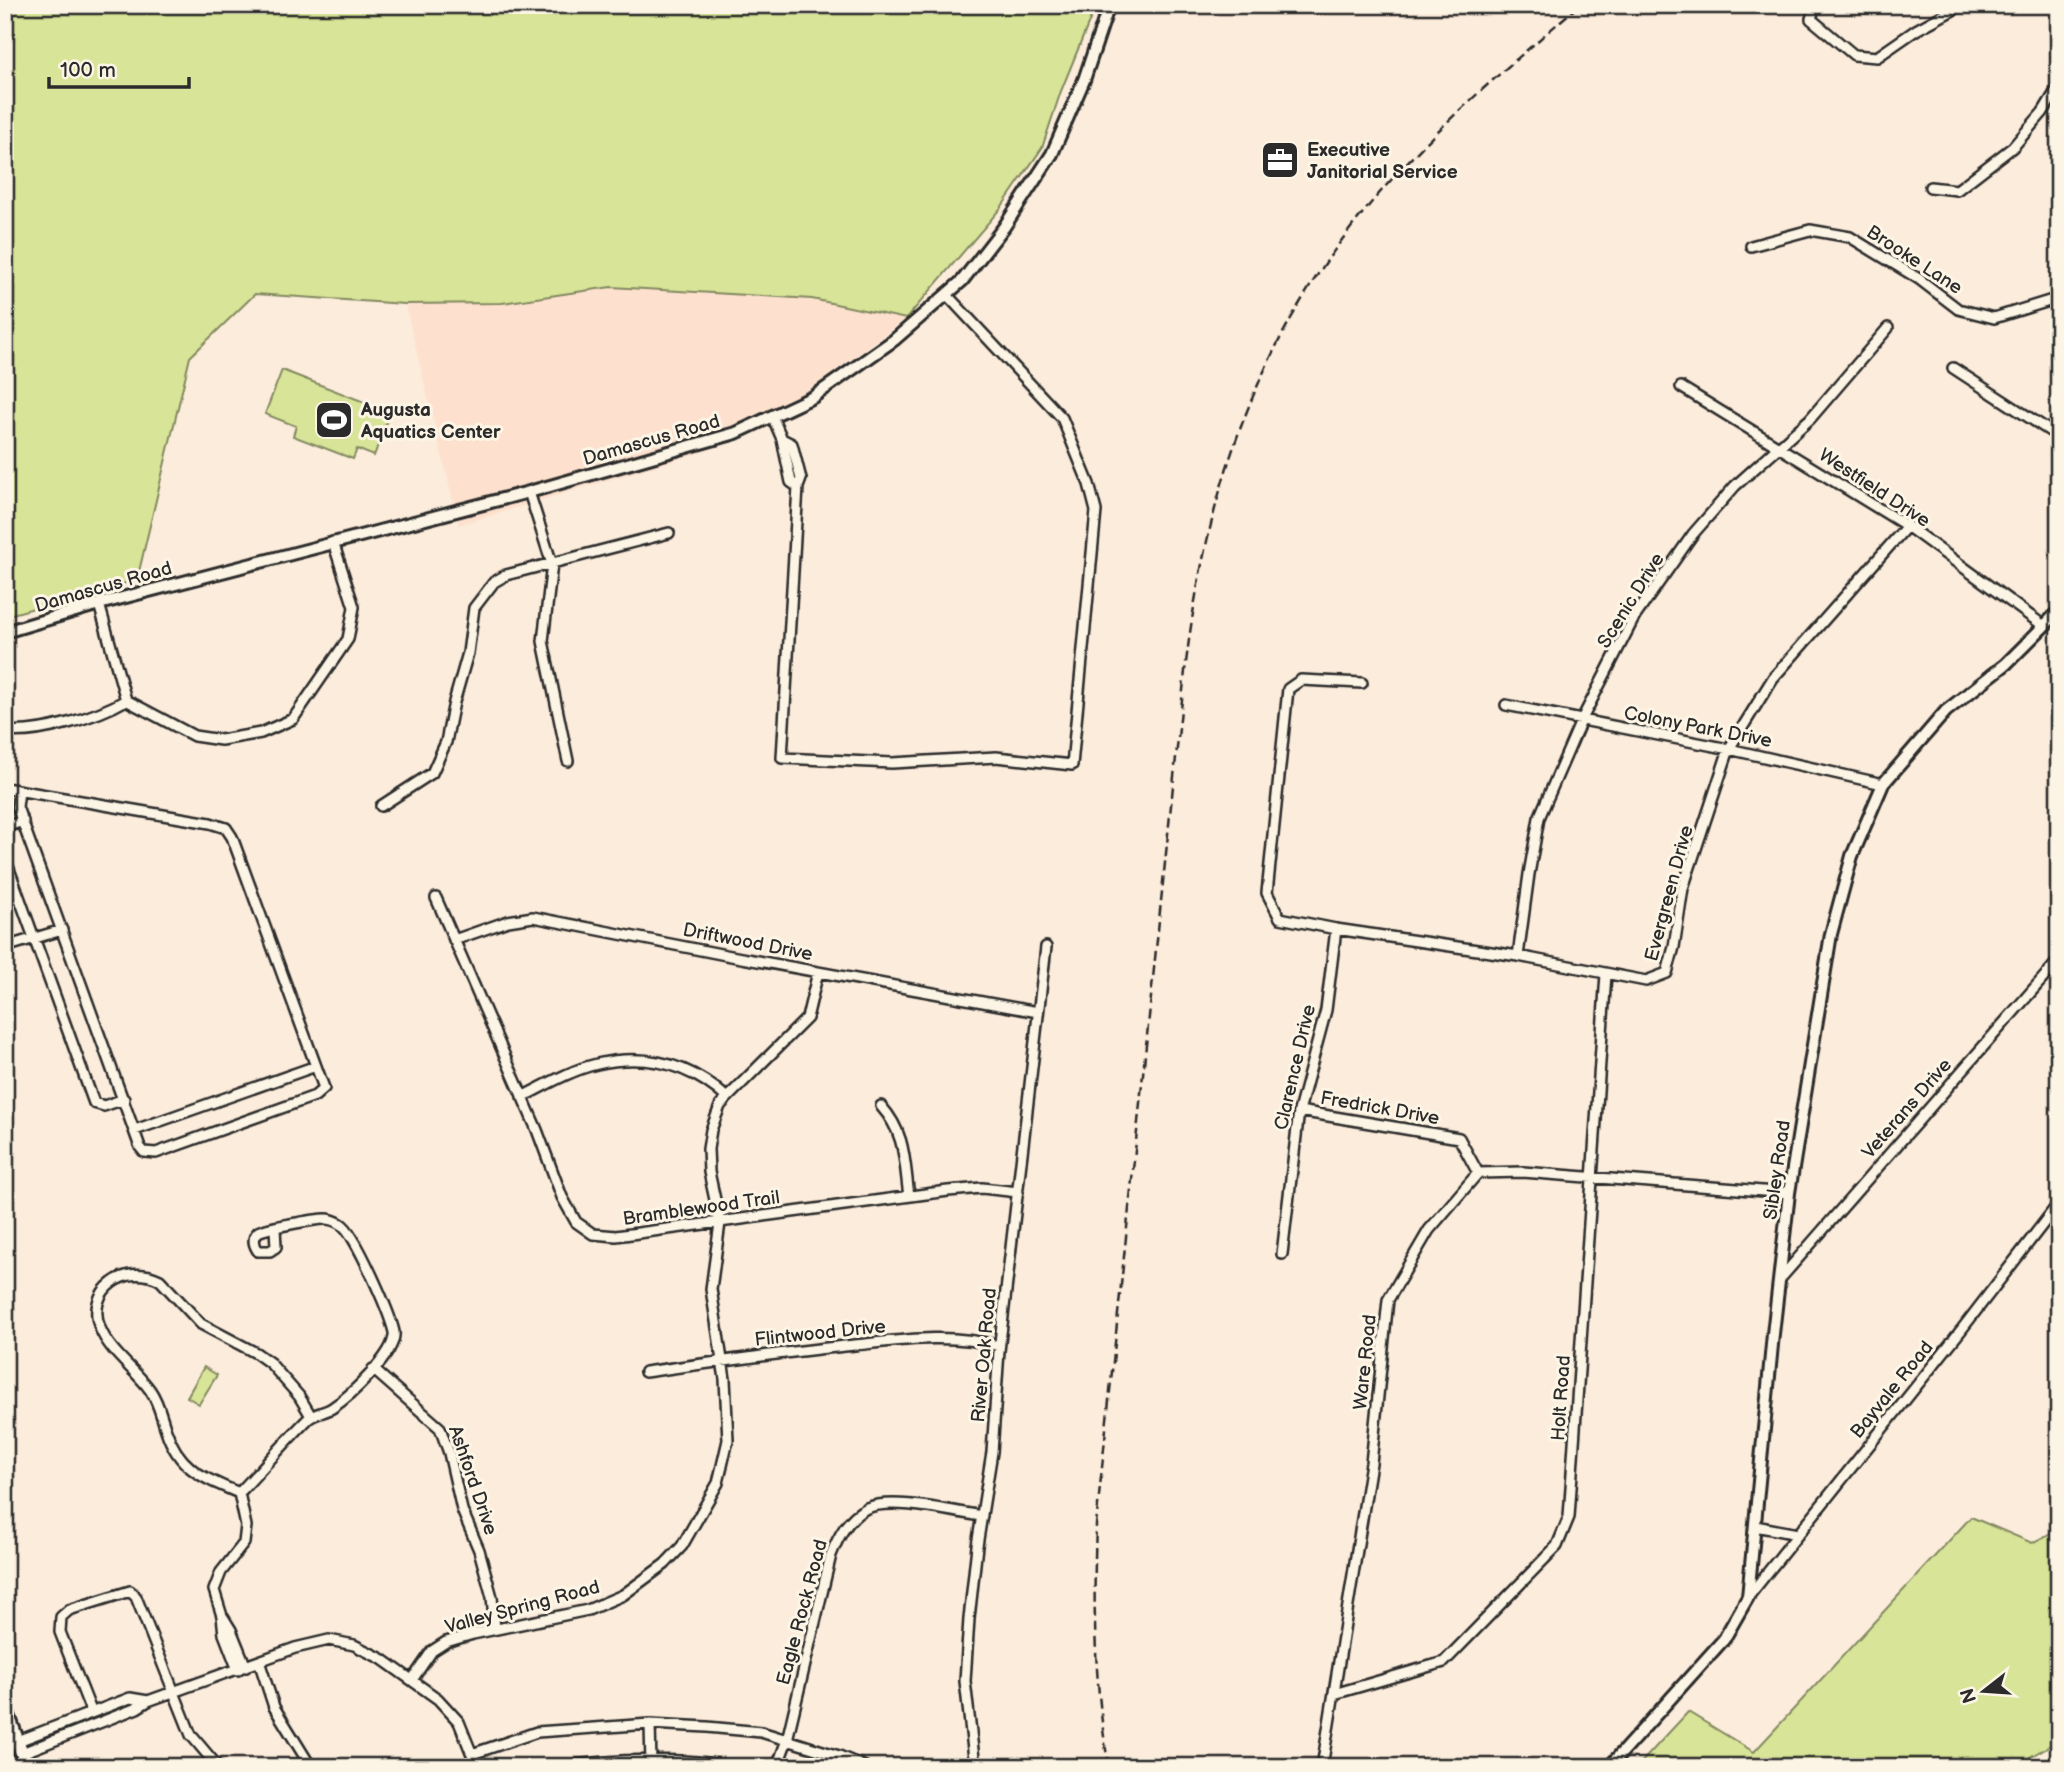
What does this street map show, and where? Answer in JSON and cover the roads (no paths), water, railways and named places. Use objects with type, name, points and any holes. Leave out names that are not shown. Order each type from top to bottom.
[{"type":"main road","points":[[5,1707],[27,1767]]},
{"type":"street","name":"Damascus Road","points":[[5,632],[99,604],[529,492],[736,433],[813,397],[894,341],[947,295],[962,281],[1015,212],[1052,153],[1084,80],[1110,5]]},
{"type":"street","points":[[1815,5],[1811,19],[1854,55],[1877,57],[1916,30],[1962,5]]},
{"type":"street","points":[[1930,187],[1957,190],[2013,147],[2043,112],[2059,86]]},
{"type":"street","name":"Brooke Lane","points":[[1751,246],[1810,230],[1850,237],[1919,279],[1958,309],[1994,318],[2059,298]]},
{"type":"street","points":[[772,416],[782,439],[791,482],[798,487],[782,758],[892,764],[996,757],[1072,765],[1096,512],[1062,418],[947,295]]},
{"type":"street","name":"Scenic Drive","points":[[1518,956],[1539,818],[1581,721],[1634,618],[1693,534],[1735,486],[1810,419],[1888,328]]},
{"type":"street","points":[[1953,368],[2059,437]]},
{"type":"street","name":"Westfield Drive","points":[[1682,387],[1907,526],[2044,626]]},
{"type":"street","points":[[529,492],[552,564],[543,641],[568,761]]},
{"type":"street","name":"Evergreen Drive","points":[[1362,683],[1301,680],[1288,690],[1267,893],[1280,918],[1518,956],[1646,981],[1667,973],[1683,888],[1729,749],[1773,678],[1907,526]]},
{"type":"street","points":[[381,806],[432,773],[446,742],[468,653],[474,608],[494,582],[506,575],[669,533]]},
{"type":"street","points":[[99,604],[125,700],[194,736],[221,740],[261,733],[293,719],[348,639],[354,607],[333,542]]},
{"type":"street","name":"Sibley Road","points":[[1609,1767],[1724,1639],[1748,1597],[1789,1192],[1831,934],[1852,856],[1883,783],[1946,711],[2006,664],[2059,611]]},
{"type":"street","points":[[5,731],[21,733],[67,722],[112,708],[125,700]]},
{"type":"street","name":"Colony Park Drive","points":[[1506,705],[1883,783]]},
{"type":"street","points":[[5,781],[19,791]]},
{"type":"street","points":[[5,788],[226,828],[232,837],[324,1088],[315,1096],[156,1153],[144,1152],[17,807],[19,791]]},
{"type":"street","points":[[5,827],[23,821]]},
{"type":"street","points":[[5,858],[94,1103],[103,1107],[124,1100]]},
{"type":"street","name":"Bramblewood Trail","points":[[436,898],[523,1097],[562,1197],[576,1222],[593,1234],[616,1236],[982,1188],[1018,1192]]},
{"type":"street","name":"Driftwood Drive","points":[[454,940],[508,921],[533,917],[1038,1012]]},
{"type":"street","name":"Clarence Drive","points":[[1282,1254],[1299,1111],[1326,1010],[1336,929]]},
{"type":"street","points":[[5,947],[62,930]]},
{"type":"street","name":"River Oak Road","points":[[975,1767],[965,1681],[969,1619],[992,1452],[999,1346],[1046,947]]},
{"type":"street","name":"Veterans Drive","points":[[1780,1279],[2059,960]]},
{"type":"street","name":"Valley Spring Road","points":[[412,1680],[432,1651],[446,1642],[588,1610],[623,1595],[665,1564],[682,1546],[719,1483],[728,1440],[725,1379],[711,1289],[720,1223],[709,1172],[710,1130],[720,1106],[807,1018],[818,972]]},
{"type":"street","name":"Holt Road","points":[[1334,1694],[1444,1662],[1558,1546],[1569,1517],[1606,974]]},
{"type":"street","points":[[523,1097],[596,1064],[629,1059],[669,1063],[708,1081],[727,1098]]},
{"type":"street","points":[[135,1130],[316,1066]]},
{"type":"street","points":[[881,1106],[894,1121],[901,1139],[909,1196]]},
{"type":"street","name":"Fredrick Drive","points":[[1299,1111],[1459,1139],[1478,1173]]},
{"type":"street","points":[[1478,1173],[1523,1172],[1789,1192]]},
{"type":"street","name":"Ware Road","points":[[1322,1767],[1371,1463],[1388,1300],[1429,1230],[1478,1173]]},
{"type":"street","name":"Bayvale Road","points":[[1748,1597],[2059,1203]]},
{"type":"street","points":[[239,1493],[311,1416],[328,1411],[344,1400],[373,1370],[392,1345],[393,1330],[350,1232],[337,1221],[329,1219],[275,1228]]},
{"type":"street","points":[[239,1493],[196,1474],[180,1457],[172,1444],[156,1400],[111,1347],[101,1331],[99,1304],[107,1285],[134,1274],[160,1280],[201,1324],[270,1363],[299,1396],[311,1416]]},
{"type":"street","name":"Flintwood Drive","points":[[645,1372],[782,1352],[899,1340],[974,1339],[999,1346]]},
{"type":"street","name":"Ashford Drive","points":[[373,1370],[440,1428],[463,1510],[479,1549],[492,1597],[495,1629]]},
{"type":"street","points":[[239,1493],[246,1518],[246,1535],[241,1548],[216,1580],[214,1590],[224,1634],[242,1668]]},
{"type":"street","name":"Eagle Rock Road","points":[[777,1767],[787,1740],[831,1555],[838,1537],[851,1519],[867,1508],[888,1504],[982,1516]]},
{"type":"street","points":[[1755,1526],[1798,1534]]},
{"type":"street","points":[[91,1712],[59,1624],[61,1617],[69,1610],[130,1591],[136,1597],[191,1735],[218,1767]]},
{"type":"street","points":[[20,1747],[137,1708],[173,1691],[295,1647],[329,1640],[354,1645],[382,1659],[438,1699],[459,1722],[477,1767]]},
{"type":"street","points":[[259,1661],[275,1707],[311,1767]]},
{"type":"street","points":[[20,1747],[91,1712],[130,1698],[148,1701]]},
{"type":"street","points":[[650,1724],[651,1764]]},
{"type":"street","points":[[472,1754],[537,1732],[650,1724],[761,1732],[839,1756],[864,1767]]},
{"type":"street","points":[[561,1767],[592,1762],[710,1762],[735,1767]]},
{"type":"railway","points":[[1109,1767],[1100,1707],[1096,1646],[1096,1525],[1185,671],[1208,535],[1226,470],[1248,407],[1276,347],[1309,288],[1348,232],[1393,178],[1437,132],[1579,5]]},
{"type":"place","name":"Executive Janitorial Service","points":[[1280,160]]},
{"type":"place","name":"Augusta Aquatics Center","points":[[334,420]]}]
